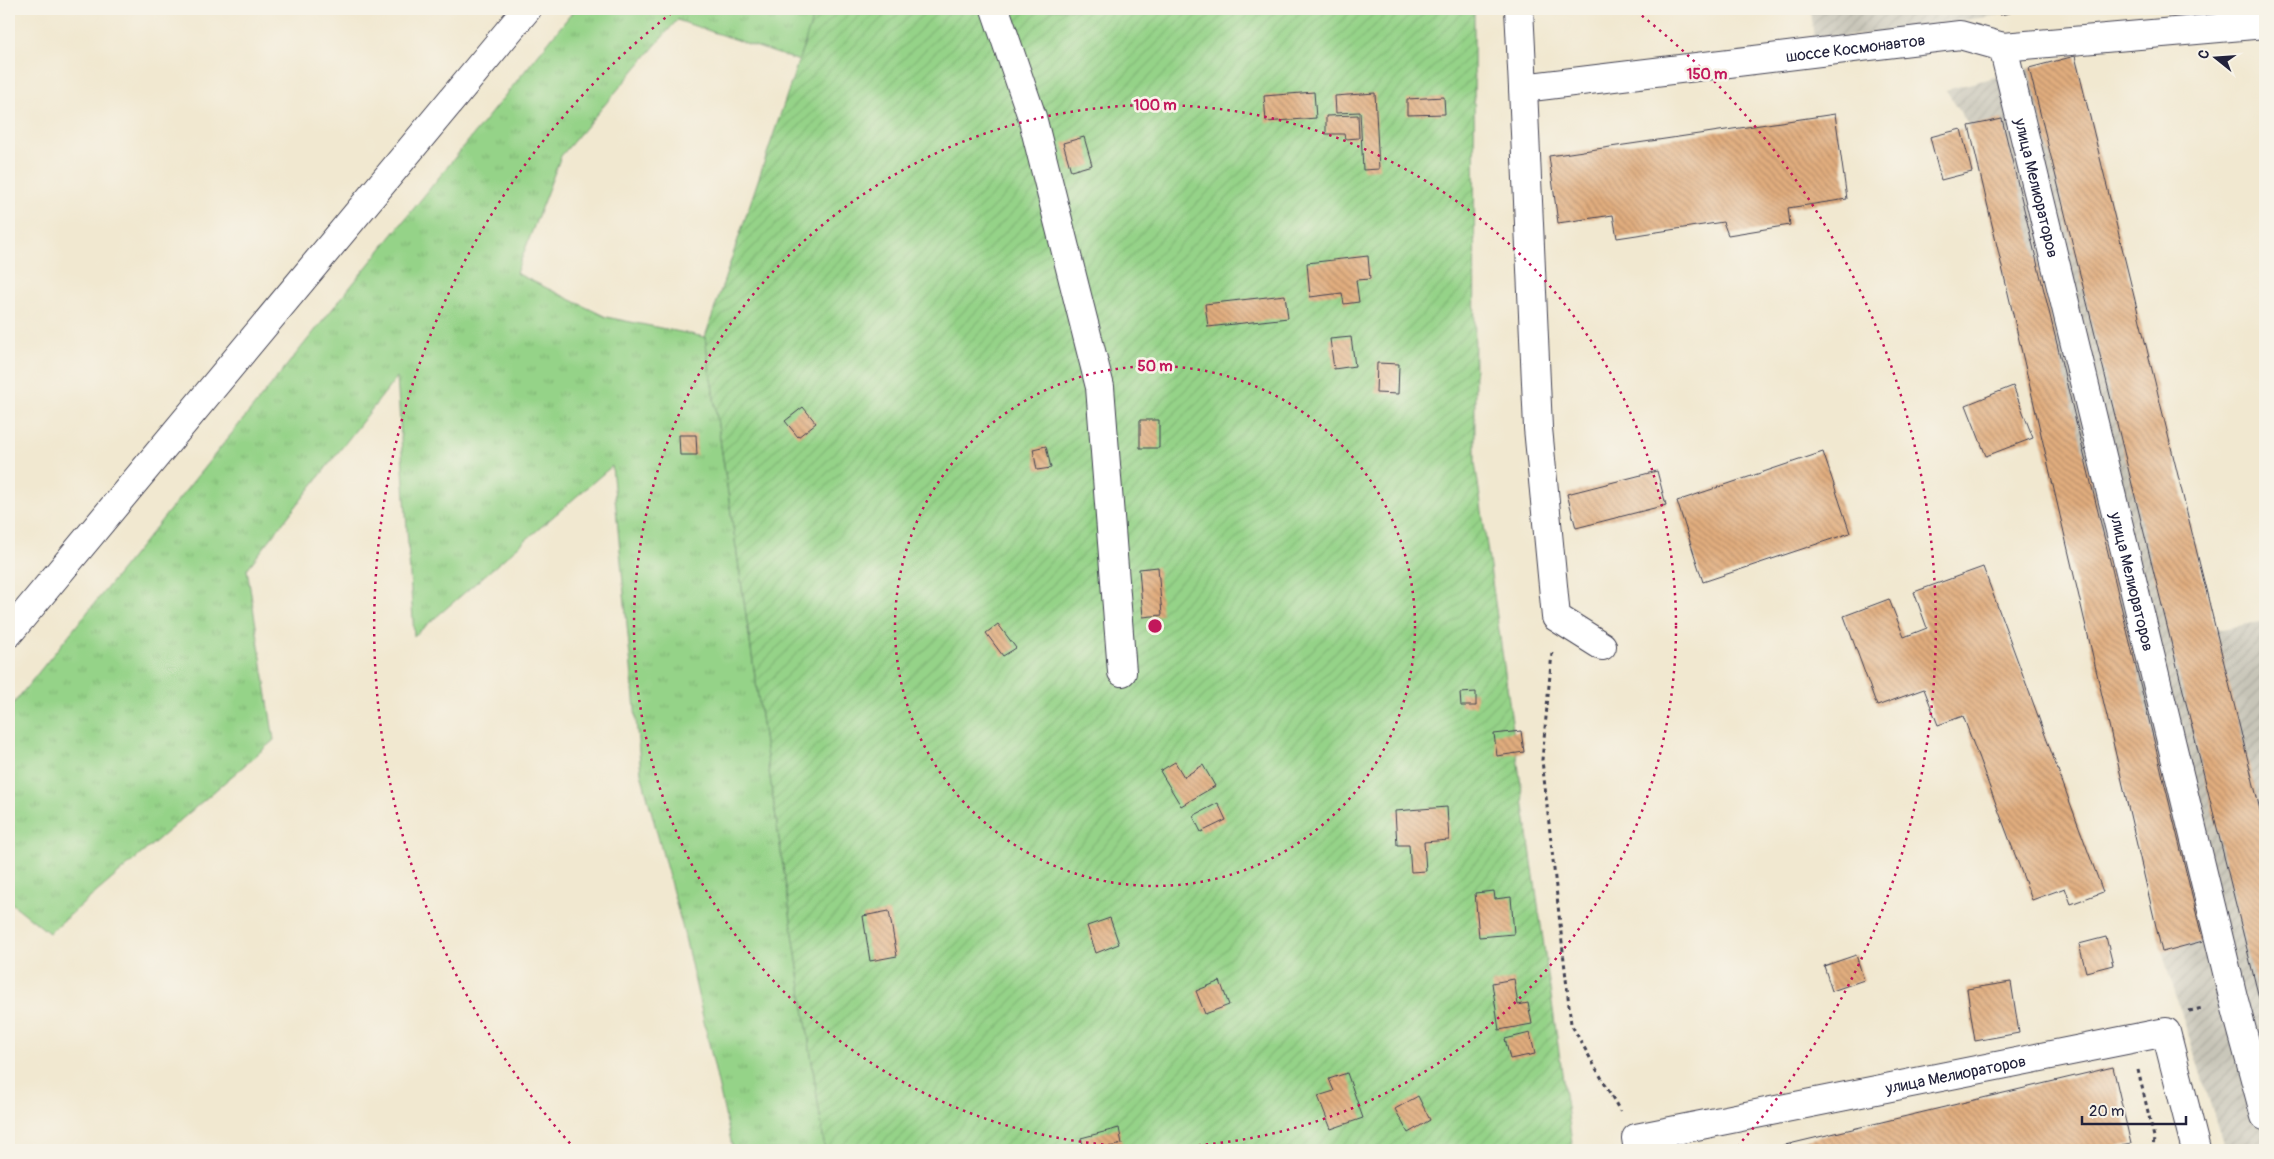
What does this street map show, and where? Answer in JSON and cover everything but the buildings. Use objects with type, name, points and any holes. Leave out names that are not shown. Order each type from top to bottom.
[{"type":"street","points":[[9,633],[527,9]]},
{"type":"street","points":[[995,9],[1032,117],[1100,387],[1122,672]]},
{"type":"street","points":[[1519,9],[1538,428],[1556,617],[1602,646]]},
{"type":"street","name":"шоссе Космонавтов","points":[[1523,88],[1960,35],[2002,47],[2265,24]]},
{"type":"street","name":"улица Мелиораторов","points":[[2002,47],[2233,997],[2265,1116]]},
{"type":"street","points":[[2166,1032],[2196,1150]]},
{"type":"street","name":"улица Мелиораторов","points":[[1637,1144],[2166,1032]]},
{"type":"path","points":[[1556,617],[1542,760],[1571,1024],[1637,1144]]},
{"type":"path","points":[[2166,1032],[2176,1016],[2193,1009],[2216,1006],[2233,997]]},
{"type":"path","points":[[2130,1039],[2154,1137],[2153,1150]]},
{"type":"shaded area","points":[[1811,9],[2027,9],[2000,15],[1814,41]]},
{"type":"shaded area","points":[[2075,56],[2216,630],[2265,621],[2265,1150],[2225,1150],[2162,952],[1969,126],[1946,90]]},
{"type":"green space","points":[[575,9],[969,9],[832,72],[677,20],[561,156],[516,273],[606,317],[705,337],[825,1150],[733,1150],[684,933],[641,773],[612,466],[414,636],[397,377],[247,569],[274,740],[49,933],[9,901],[9,709]]},
{"type":"green space","points":[[816,9],[1474,9],[1475,462],[1573,1150],[825,1150],[705,337]]}]
